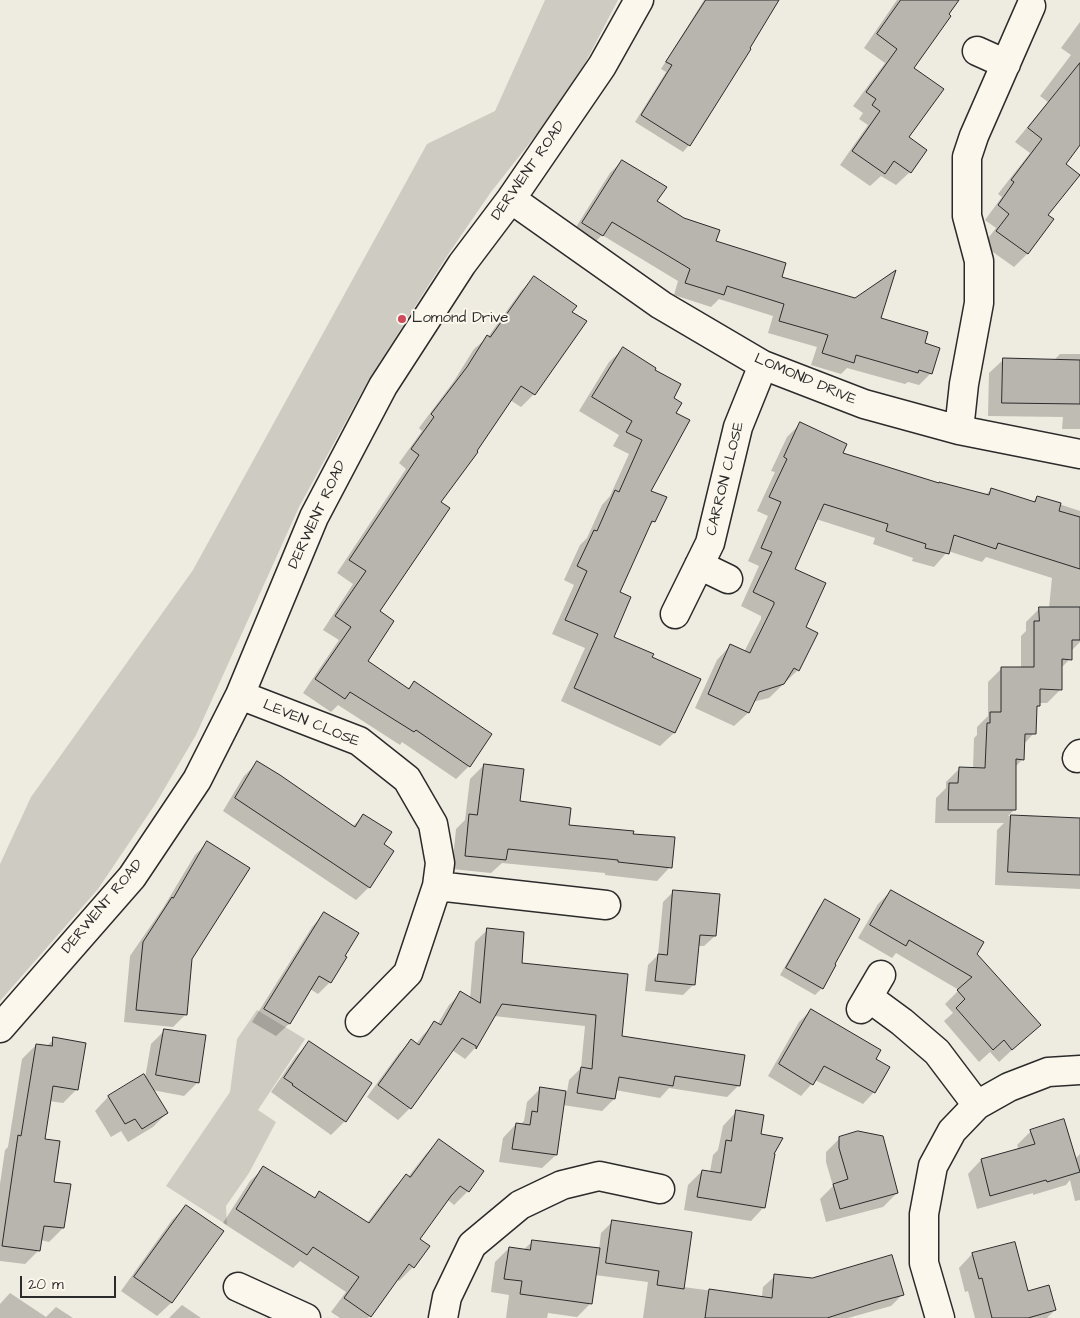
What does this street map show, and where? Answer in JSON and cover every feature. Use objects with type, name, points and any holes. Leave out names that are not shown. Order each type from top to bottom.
[{"type":"street","name":"DERWENT ROAD","points":[[0,1028],[132,877],[196,780],[240,695],[314,517],[383,386],[462,264],[511,199],[602,66],[639,0]]},
{"type":"street","points":[[959,430],[964,384],[979,304],[979,262],[967,216],[967,157],[974,136],[1031,6]]},
{"type":"street","points":[[977,51],[1006,64]]},
{"type":"street","name":"LOMOND DRIVE","points":[[511,199],[661,305],[763,365],[864,404],[959,430],[1080,454]]},
{"type":"street","name":"CARRON CLOSE","points":[[675,614],[710,543],[738,427],[763,365]]},
{"type":"street","points":[[699,565],[728,579]]},
{"type":"street","name":"LEVEN CLOSE","points":[[240,695],[359,742],[407,779],[433,824],[440,863],[437,886],[408,972],[360,1022]]},
{"type":"street","points":[[437,886],[606,905]]},
{"type":"street","points":[[870,994],[937,1052],[977,1105]]},
{"type":"street","points":[[940,1318],[924,1263],[924,1214],[933,1166],[952,1132],[977,1105],[1009,1087],[1048,1072],[1080,1070]]},
{"type":"street","points":[[443,1318],[447,1297],[472,1245],[520,1205],[562,1185],[599,1176],[660,1189]]},
{"type":"street","points":[[238,1287],[306,1318]]},
{"type":"shaded area","points":[[545,0],[618,0],[582,69],[543,126],[491,192],[449,253],[369,379],[299,507],[196,735],[156,803],[98,889],[0,1001],[0,864],[31,797],[193,570],[427,144],[495,111]]},
{"type":"shaded area","points":[[257,1010],[305,1039],[258,1110],[276,1122],[249,1173],[226,1206],[227,1225],[166,1186],[230,1092],[237,1039]]},
{"type":"building","points":[[706,0],[779,0],[751,49],[690,146],[641,115],[672,65],[666,62]]},
{"type":"building","points":[[901,0],[959,0],[949,14],[951,16],[914,68],[944,89],[909,137],[927,150],[911,173],[894,161],[885,174],[852,151],[880,111],[872,105],[876,99],[866,92],[897,49],[877,34]]},
{"type":"building","points":[[1080,63],[1080,145],[1066,164],[1080,175],[1048,215],[1054,219],[1028,254],[996,231],[1009,214],[998,205],[1014,182],[1011,180],[1042,139],[1028,128]]},
{"type":"building","points":[[622,160],[667,187],[657,201],[684,218],[720,230],[716,241],[786,263],[782,277],[855,298],[896,270],[881,318],[928,332],[925,343],[940,348],[932,374],[919,370],[918,373],[856,355],[854,363],[822,353],[828,335],[779,321],[784,304],[727,286],[724,295],[685,283],[690,269],[612,222],[603,236],[582,223]]},
{"type":"building","points":[[534,276],[577,306],[572,312],[587,321],[535,395],[521,386],[478,452],[441,502],[450,508],[380,611],[394,621],[368,661],[409,689],[414,681],[492,734],[470,767],[416,730],[414,732],[350,692],[345,699],[315,679],[351,627],[335,616],[366,571],[349,560],[419,455],[411,449],[434,417],[431,414],[467,367],[487,335],[490,337]]},
{"type":"building","points":[[623,347],[656,368],[655,370],[681,384],[674,398],[682,403],[676,413],[690,420],[651,491],[667,497],[655,522],[652,521],[620,592],[631,597],[614,637],[654,654],[652,657],[701,679],[675,733],[574,688],[598,634],[565,620],[587,571],[577,566],[594,530],[597,531],[615,490],[619,492],[642,440],[626,432],[632,421],[592,397]]},
{"type":"building","points":[[1003,358],[1080,360],[1080,404],[1002,403]]},
{"type":"building","points":[[800,422],[847,444],[843,453],[939,483],[989,495],[991,488],[1035,502],[1037,496],[1061,503],[1059,511],[1080,517],[1080,569],[998,543],[996,549],[954,535],[949,554],[925,548],[926,544],[886,531],[888,524],[824,504],[795,569],[826,583],[806,627],[818,633],[799,671],[794,668],[784,684],[759,692],[749,713],[708,694],[730,644],[750,653],[774,604],[774,602],[753,592],[772,552],[761,548],[781,502],[769,497],[787,459],[784,457]]},
{"type":"building","points":[[1039,607],[1080,607],[1080,640],[1072,640],[1072,660],[1062,659],[1062,690],[1040,689],[1040,706],[1037,706],[1036,734],[1025,734],[1024,760],[1016,759],[1016,810],[948,810],[949,783],[958,783],[959,767],[985,768],[987,723],[990,723],[990,712],[1001,712],[1001,667],[1034,667],[1034,621],[1039,621]]},
{"type":"building","points":[[257,761],[355,827],[363,814],[392,832],[384,844],[394,851],[370,888],[235,798]]},
{"type":"building","points":[[484,764],[524,769],[520,801],[571,808],[569,825],[634,831],[633,834],[675,837],[672,868],[618,862],[618,860],[508,849],[506,860],[465,856],[469,814],[477,815]]},
{"type":"building","points":[[1011,815],[1080,818],[1080,875],[1008,872]]},
{"type":"building","points":[[207,841],[250,868],[192,959],[187,1015],[136,1010],[143,942],[173,898]]},
{"type":"building","points":[[673,890],[720,894],[716,936],[700,935],[695,985],[655,981],[658,954],[667,955]]},
{"type":"building","points":[[891,890],[984,942],[977,954],[1041,1025],[1012,1050],[1004,1040],[993,1050],[956,1008],[965,999],[957,990],[972,977],[909,940],[906,946],[870,925]]},
{"type":"building","points":[[825,899],[860,919],[823,989],[786,968]]},
{"type":"building","points":[[324,912],[359,933],[331,983],[319,976],[290,1024],[264,1009]]},
{"type":"building","points":[[487,928],[524,932],[522,963],[628,974],[622,1036],[745,1055],[740,1086],[675,1076],[673,1086],[619,1077],[615,1099],[577,1093],[581,1067],[592,1069],[596,1015],[502,1004],[476,1049],[476,1046],[462,1038],[411,1109],[378,1085],[411,1039],[419,1045],[434,1021],[441,1025],[460,991],[480,1003]]},
{"type":"building","points":[[811,1009],[881,1050],[876,1059],[890,1067],[875,1093],[824,1066],[813,1085],[779,1064]]},
{"type":"building","points":[[164,1029],[206,1035],[199,1083],[156,1075]]},
{"type":"building","points":[[53,1037],[86,1043],[78,1090],[53,1086],[45,1139],[60,1141],[54,1182],[71,1184],[64,1228],[44,1226],[40,1251],[2,1246],[18,1135],[21,1136],[36,1044],[52,1046]]},
{"type":"building","points":[[309,1041],[372,1083],[346,1122],[284,1078]]},
{"type":"building","points":[[144,1074],[168,1113],[142,1129],[135,1119],[125,1124],[108,1096]]},
{"type":"building","points":[[540,1087],[566,1091],[557,1155],[512,1149],[516,1123],[530,1125],[532,1111],[537,1112]]},
{"type":"building","points":[[736,1110],[764,1115],[761,1134],[783,1138],[774,1154],[765,1208],[697,1197],[702,1170],[721,1173],[726,1140],[731,1141]]},
{"type":"building","points":[[1064,1119],[1080,1172],[990,1196],[981,1159],[1035,1144],[1030,1130]]},
{"type":"building","points":[[858,1131],[883,1136],[898,1193],[840,1209],[833,1184],[848,1179],[839,1148],[839,1137]]},
{"type":"building","points":[[439,1139],[484,1171],[469,1192],[460,1186],[451,1196],[420,1239],[430,1246],[414,1268],[409,1264],[371,1317],[344,1298],[359,1277],[313,1247],[307,1255],[236,1209],[263,1166],[315,1198],[319,1191],[369,1223],[406,1174],[410,1177]]},
{"type":"building","points":[[186,1205],[224,1231],[172,1303],[134,1277]]},
{"type":"building","points":[[612,1220],[692,1232],[684,1289],[657,1285],[659,1271],[606,1263]]},
{"type":"building","points":[[532,1240],[600,1248],[592,1304],[520,1294],[522,1281],[504,1279],[509,1247],[530,1250]]},
{"type":"building","points":[[1015,1242],[1028,1291],[1049,1285],[1056,1310],[1028,1318],[992,1318],[982,1278],[979,1279],[972,1253]]},
{"type":"building","points":[[892,1255],[904,1295],[827,1318],[705,1318],[709,1289],[772,1298],[774,1274],[812,1278]]},
{"type":"place","name":"Lomond Drive","points":[[402,319]]}]
